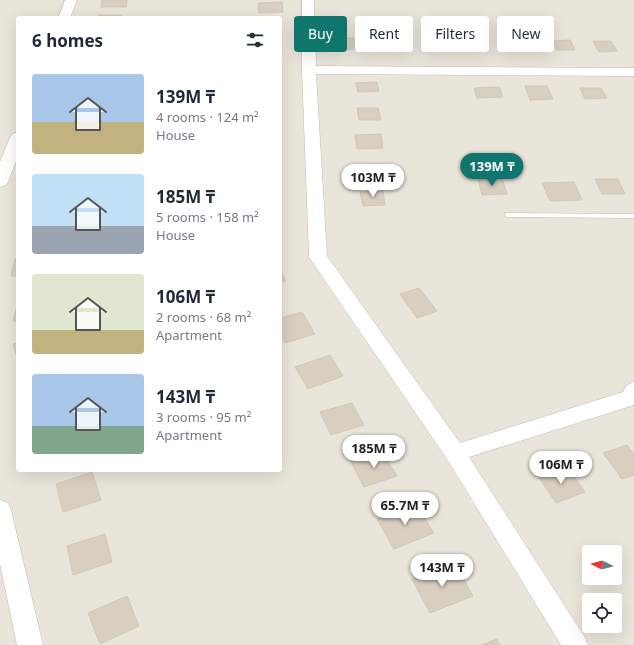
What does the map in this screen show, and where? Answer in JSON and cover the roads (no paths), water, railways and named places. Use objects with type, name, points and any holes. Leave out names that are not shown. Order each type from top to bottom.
[{"type":"street","points":[[65,16],[72,0]]},
{"type":"street","points":[[308,0],[309,70],[318,257],[455,454],[575,645]]},
{"type":"street","points":[[309,70],[634,72]]},
{"type":"street","points":[[0,182],[16,141]]},
{"type":"street","points":[[455,454],[630,398],[634,390]]},
{"type":"street","points":[[0,510],[30,645]]},
{"type":"lane","points":[[509,215],[634,216]]}]
